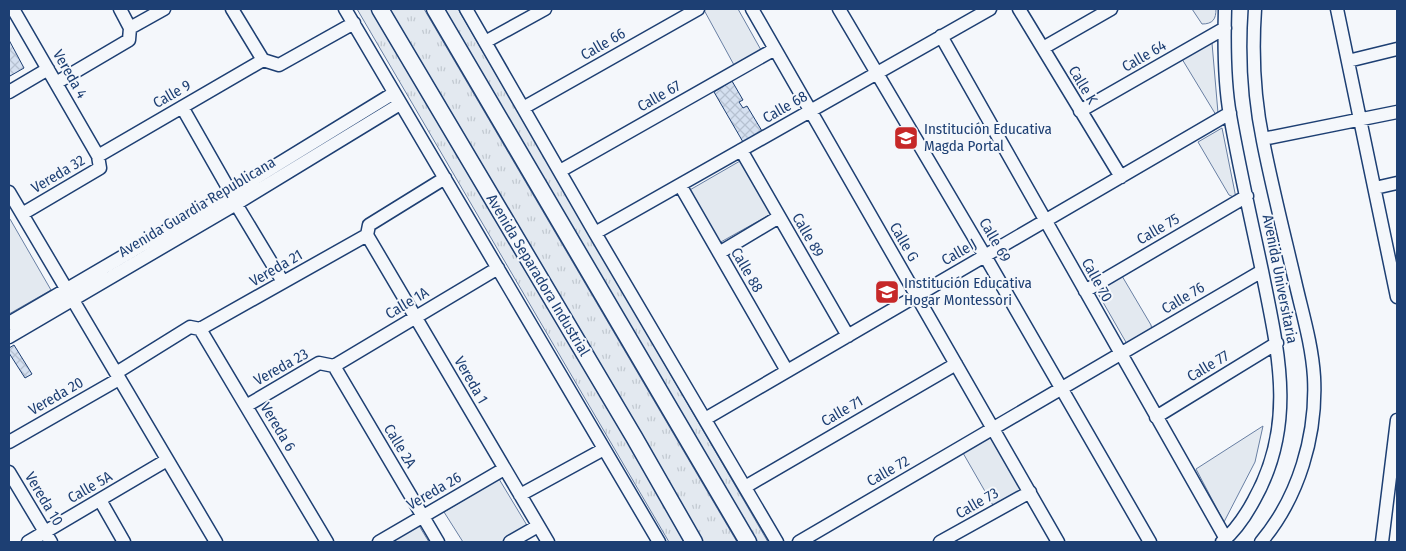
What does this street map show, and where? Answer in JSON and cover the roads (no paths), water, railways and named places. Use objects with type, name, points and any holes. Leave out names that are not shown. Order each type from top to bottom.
[{"type":"main road","name":"Avenida Separadora Industrial","points":[[380,9],[634,436],[694,542]]},
{"type":"main road","points":[[435,9],[748,542]]},
{"type":"street","name":"Vereda 4","points":[[13,9],[98,156]]},
{"type":"street","points":[[56,83],[129,40],[130,28],[120,9]]},
{"type":"street","points":[[130,28],[164,9]]},
{"type":"street","points":[[232,9],[263,60],[279,65],[354,23]]},
{"type":"street","name":"Avenida Separadora Industrial","points":[[345,9],[659,542]]},
{"type":"street","points":[[466,9],[777,542]]},
{"type":"street","points":[[485,42],[545,9]]},
{"type":"street","name":"Calle 66","points":[[523,108],[698,9]]},
{"type":"street","name":"Calle G","points":[[752,9],[1058,542]]},
{"type":"street","name":"Calle 69","points":[[841,9],[1150,542]]},
{"type":"street","name":"Calle 68","points":[[595,233],[990,9]]},
{"type":"street","name":"Calle K","points":[[1019,9],[1121,177]]},
{"type":"street","name":"Avenida Universitaria","points":[[1224,541],[1247,512],[1262,486],[1273,457],[1279,428],[1282,398],[1276,343],[1230,113],[1225,9]]},
{"type":"street","name":"Avenida Universitaria","points":[[1255,9],[1254,58],[1262,140],[1309,342],[1314,376],[1314,407],[1309,442],[1299,476],[1285,506],[1269,533],[1260,542]]},
{"type":"street","points":[[1338,9],[1374,188],[1392,246],[1397,297]]},
{"type":"street","points":[[1042,48],[1106,10]]},
{"type":"street","name":"Calle 64","points":[[1080,111],[1225,28]]},
{"type":"street","name":"Calle 70","points":[[941,36],[1156,416],[1224,541]]},
{"type":"street","name":"Calle 67","points":[[560,171],[775,49]]},
{"type":"street","points":[[1348,60],[1397,50]]},
{"type":"street","name":"Calle 9","points":[[98,156],[263,60]]},
{"type":"street","points":[[9,92],[48,69]]},
{"type":"street","name":"Avenida Guardia Republicana","points":[[9,323],[69,294],[234,198],[397,98]]},
{"type":"street","points":[[182,107],[283,282]]},
{"type":"street","points":[[1262,140],[1397,112]]},
{"type":"street","name":"Calle J","points":[[705,419],[1230,113]]},
{"type":"street","name":"Calle 89","points":[[741,150],[848,336]]},
{"type":"street","name":"Vereda 32","points":[[16,210],[100,168],[98,156]]},
{"type":"street","name":"Vereda 21","points":[[118,376],[190,327],[200,329],[367,235],[369,225],[445,178]]},
{"type":"street","points":[[1374,188],[1397,183]]},
{"type":"street","name":"Calle 88","points":[[680,185],[787,371]]},
{"type":"street","points":[[9,192],[16,210],[69,294],[216,542]]},
{"type":"street","name":"Calle 75","points":[[1085,291],[1247,196]]},
{"type":"street","points":[[719,252],[779,217]]},
{"type":"street","name":"Vereda 1","points":[[367,235],[548,542]]},
{"type":"street","name":"Calle 1A","points":[[334,366],[498,268]]},
{"type":"street","name":"Calle 76","points":[[1061,388],[1262,271]]},
{"type":"street","name":"Avenida Guardia Republicana","points":[[9,337],[69,294]]},
{"type":"street","name":"Vereda 6","points":[[200,329],[327,542]]},
{"type":"street","name":"Calle 77","points":[[1156,416],[1276,343]]},
{"type":"street","name":"Vereda 23","points":[[246,406],[319,363],[334,366]]},
{"type":"street","name":"Calle 71","points":[[745,487],[956,364]]},
{"type":"street","name":"Calle 2A","points":[[334,366],[438,542]]},
{"type":"street","name":"Vereda 20","points":[[9,442],[118,376]]},
{"type":"street","name":"Calle 72","points":[[799,542],[1061,388]]},
{"type":"street","points":[[1382,542],[1397,420]]},
{"type":"street","points":[[520,496],[604,449]]},
{"type":"street","name":"Calle 5A","points":[[28,542],[48,537],[100,500],[167,460]]},
{"type":"street","name":"Vereda 26","points":[[379,542],[504,469]]},
{"type":"street","name":"Vereda 10","points":[[9,472],[48,537]]},
{"type":"street","name":"Calle 73","points":[[940,542],[1030,492]]},
{"type":"street","points":[[100,500],[124,542]]},
{"type":"street","points":[[510,542],[538,526]]},
{"type":"place","name":"Institución Educativa Magda Portal","points":[[906,138]]},
{"type":"place","name":"Institución Educativa Hogar Montessori","points":[[887,292]]}]
